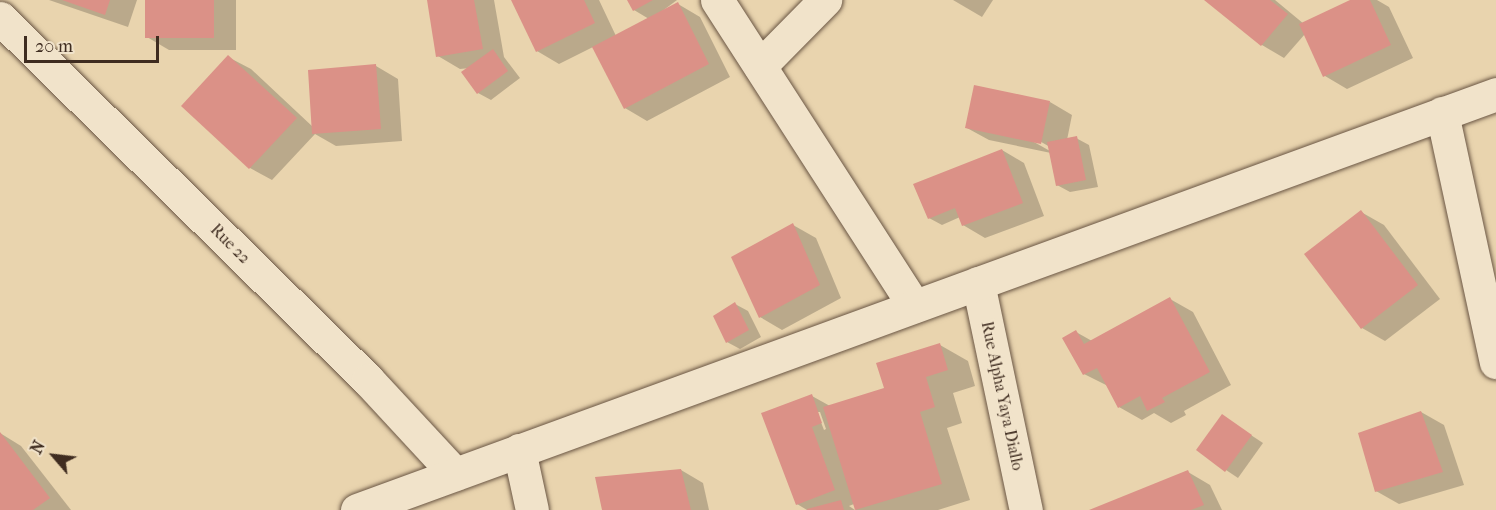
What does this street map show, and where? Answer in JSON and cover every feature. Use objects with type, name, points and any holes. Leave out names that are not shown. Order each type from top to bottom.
[{"type":"street","points":[[717,0],[914,306]]},
{"type":"street","points":[[760,66],[825,0]]},
{"type":"street","name":"Rue 22","points":[[0,18],[368,380],[455,474]]},
{"type":"street","points":[[357,510],[1496,94]]},
{"type":"street","points":[[1442,113],[1496,362]]},
{"type":"street","name":"Rue Alpha Yaya Diallo","points":[[978,283],[1026,510]]},
{"type":"street","points":[[519,450],[532,510]]},
{"type":"building","points":[[62,0],[110,0],[105,15]]},
{"type":"building","points":[[145,0],[214,0],[214,38],[145,38]]},
{"type":"building","points":[[427,0],[474,0],[483,49],[436,57]]},
{"type":"building","points":[[511,0],[584,0],[595,23],[536,52]]},
{"type":"building","points":[[627,0],[653,0],[633,11]]},
{"type":"building","points":[[1204,0],[1270,0],[1288,14],[1261,46]]},
{"type":"building","points":[[1350,0],[1370,0],[1391,45],[1323,77],[1299,24]]},
{"type":"building","points":[[678,2],[709,64],[624,109],[592,47]]},
{"type":"building","points":[[493,49],[508,71],[477,94],[461,72]]},
{"type":"building","points":[[228,55],[297,118],[249,169],[181,106]]},
{"type":"building","points":[[376,64],[381,129],[312,134],[308,70]]},
{"type":"building","points":[[974,85],[1050,101],[1041,144],[965,128]]},
{"type":"building","points":[[1077,136],[1086,180],[1056,186],[1047,142]]},
{"type":"building","points":[[1002,149],[1023,203],[962,226],[955,208],[928,219],[913,184]]},
{"type":"building","points":[[1361,210],[1418,285],[1361,329],[1304,254]]},
{"type":"building","points":[[793,223],[820,285],[759,318],[731,257]]},
{"type":"building","points":[[1170,297],[1210,372],[1162,398],[1165,402],[1147,411],[1140,396],[1118,408],[1097,368],[1083,375],[1062,338],[1076,330],[1084,344]]},
{"type":"building","points":[[735,302],[749,330],[726,343],[713,316]]},
{"type":"building","points":[[940,343],[948,370],[926,377],[935,407],[920,412],[942,484],[855,510],[823,407],[884,388],[876,363]]},
{"type":"building","points":[[812,394],[822,423],[812,427],[835,490],[796,505],[761,413]]},
{"type":"building","points":[[1421,411],[1443,472],[1375,492],[1358,433]]},
{"type":"building","points":[[1222,414],[1252,435],[1225,472],[1196,450]]},
{"type":"building","points":[[0,432],[50,498],[33,510],[0,510]]},
{"type":"building","points":[[681,469],[691,510],[602,510],[595,477]]},
{"type":"building","points":[[1188,470],[1204,505],[1191,510],[1089,510]]},
{"type":"building","points":[[841,500],[844,510],[807,510],[807,509]]}]
